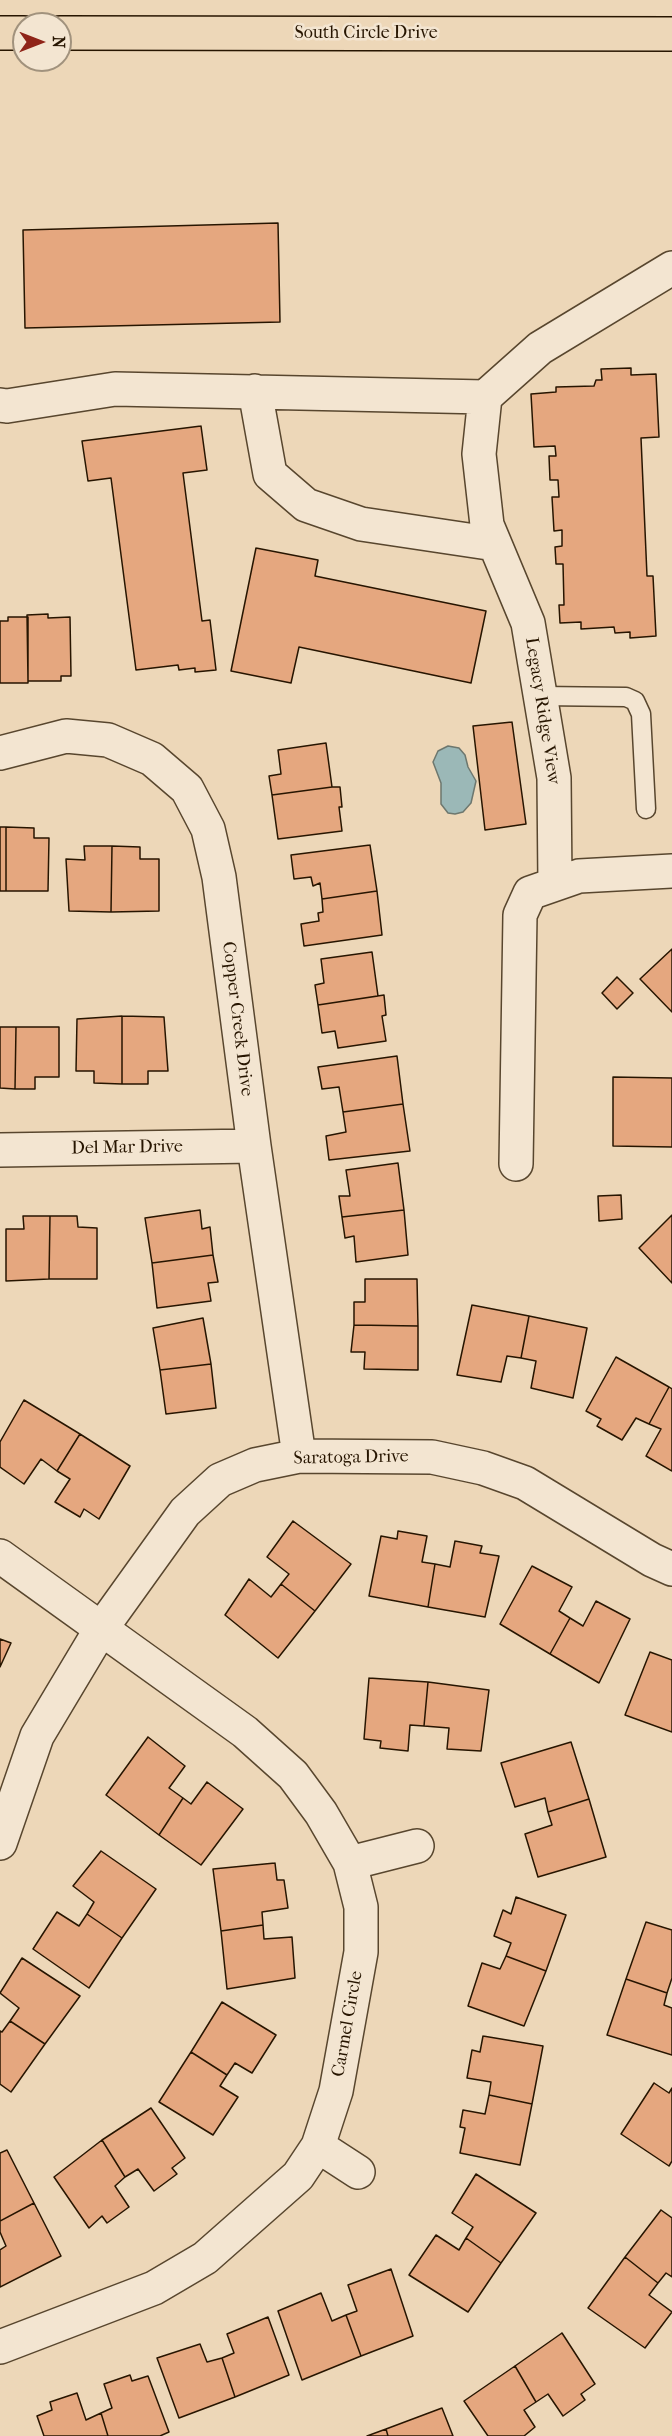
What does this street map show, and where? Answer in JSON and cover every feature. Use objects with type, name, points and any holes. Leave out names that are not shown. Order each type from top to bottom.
[{"type":"main road","name":"South Circle Drive","points":[[72,33],[672,34]]},
{"type":"street","points":[[0,405],[7,406],[115,389],[485,397],[540,348],[672,268]]},
{"type":"street","points":[[255,391],[270,474],[306,505],[361,524],[495,544]]},
{"type":"street","name":"Legacy Ridge View","points":[[485,397],[479,454],[487,525],[528,622],[554,778],[555,884]]},
{"type":"street","name":"Copper Creek Drive","points":[[0,753],[66,736],[108,740],[152,759],[187,789],[208,829],[219,878],[254,1146],[299,1456]]},
{"type":"street","points":[[516,1164],[520,915],[530,893],[579,876],[672,871]]},
{"type":"street","name":"Del Mar Drive","points":[[0,1150],[254,1146]]},
{"type":"street","name":"Saratoga Drive","points":[[0,1843],[37,1736],[101,1629],[185,1512],[220,1480],[255,1465],[299,1456],[432,1457],[483,1468],[525,1483],[652,1560],[672,1569]]},
{"type":"street","name":"Carmel Circle","points":[[0,1557],[245,1732],[292,1775],[321,1813],[350,1863],[361,1907],[361,1952],[336,2091],[318,2146],[298,2176],[206,2258],[154,2288],[0,2347]]},
{"type":"street","points":[[350,1863],[417,1846]]},
{"type":"street","points":[[318,2146],[358,2172]]},
{"type":"lane","points":[[540,696],[626,697],[635,700],[641,714],[646,809]]},
{"type":"water","points":[[448,746],[459,748],[465,755],[468,767],[476,781],[471,803],[463,812],[455,814],[448,813],[441,804],[441,783],[433,762],[438,751]]},
{"type":"building","points":[[278,223],[280,322],[25,328],[23,230]]},
{"type":"building","points":[[631,368],[631,375],[656,374],[659,437],[641,438],[647,576],[653,576],[656,636],[630,638],[630,632],[615,633],[614,627],[581,629],[581,622],[560,623],[559,605],[564,605],[563,564],[556,564],[555,547],[562,546],[562,530],[554,531],[552,497],[559,497],[558,480],[550,480],[549,456],[556,456],[555,446],[534,447],[531,394],[556,392],[556,387],[594,386],[596,380],[602,380],[601,369]]},
{"type":"building","points":[[201,426],[207,470],[183,473],[202,621],[210,620],[216,670],[195,672],[195,668],[179,670],[178,665],[136,670],[111,478],[88,481],[82,441]]},
{"type":"building","points":[[256,548],[318,560],[315,576],[486,611],[471,683],[299,647],[291,683],[231,671]]},
{"type":"building","points":[[48,614],[48,618],[70,617],[71,676],[61,676],[61,681],[28,681],[27,615]]},
{"type":"building","points":[[8,617],[28,617],[28,683],[0,683],[0,621],[8,621]]},
{"type":"building","points":[[512,722],[526,824],[485,830],[473,726]]},
{"type":"building","points":[[326,743],[332,787],[272,795],[269,776],[281,774],[278,750]]},
{"type":"building","points":[[340,787],[342,807],[339,807],[342,831],[278,839],[272,795]]},
{"type":"building","points":[[0,827],[6,827],[6,891],[0,891]]},
{"type":"building","points":[[6,827],[34,828],[34,838],[49,838],[48,891],[6,891]]},
{"type":"building","points":[[370,845],[377,891],[322,899],[320,883],[313,886],[311,877],[294,879],[291,855]]},
{"type":"building","points":[[84,846],[112,846],[111,912],[69,911],[66,859],[85,860]]},
{"type":"building","points":[[112,846],[140,847],[140,859],[159,859],[159,911],[111,912]]},
{"type":"building","points":[[377,891],[382,935],[304,946],[301,924],[319,921],[318,913],[323,912],[322,899]]},
{"type":"building","points":[[672,949],[672,1012],[640,979]]},
{"type":"building","points":[[372,952],[378,996],[318,1005],[315,985],[324,983],[321,959]]},
{"type":"building","points":[[617,977],[633,993],[617,1009],[602,993]]},
{"type":"building","points":[[384,995],[386,1015],[382,1016],[386,1041],[338,1048],[335,1031],[322,1033],[318,1005]]},
{"type":"building","points":[[122,1016],[122,1084],[94,1083],[94,1071],[76,1071],[77,1019]]},
{"type":"building","points":[[122,1016],[164,1017],[168,1071],[148,1071],[148,1084],[122,1084]]},
{"type":"building","points":[[0,1027],[16,1027],[15,1089],[0,1088]]},
{"type":"building","points":[[16,1027],[59,1027],[59,1077],[35,1077],[35,1089],[15,1089]]},
{"type":"building","points":[[397,1056],[403,1104],[343,1112],[339,1087],[322,1089],[318,1067]]},
{"type":"building","points":[[613,1077],[672,1078],[672,1147],[613,1146]]},
{"type":"building","points":[[403,1104],[410,1151],[329,1160],[326,1136],[346,1132],[343,1112]]},
{"type":"building","points":[[398,1163],[404,1210],[342,1217],[339,1196],[350,1196],[346,1170]]},
{"type":"building","points":[[621,1195],[622,1219],[599,1221],[598,1196]]},
{"type":"building","points":[[200,1210],[202,1229],[210,1227],[213,1255],[152,1263],[145,1218]]},
{"type":"building","points":[[404,1210],[408,1255],[356,1262],[354,1236],[345,1238],[342,1217]]},
{"type":"building","points":[[672,1215],[672,1283],[639,1248]]},
{"type":"building","points":[[23,1216],[50,1216],[49,1279],[6,1281],[6,1229],[24,1229]]},
{"type":"building","points":[[50,1216],[77,1216],[78,1227],[97,1228],[97,1279],[49,1279]]},
{"type":"building","points":[[213,1255],[218,1282],[208,1283],[211,1301],[157,1308],[152,1263]]},
{"type":"building","points":[[365,1279],[417,1279],[418,1326],[354,1325],[354,1302],[365,1302]]},
{"type":"building","points":[[472,1305],[529,1316],[521,1358],[507,1356],[501,1382],[457,1375]]},
{"type":"building","points":[[529,1316],[587,1328],[573,1398],[531,1388],[536,1361],[521,1358]]},
{"type":"building","points":[[203,1318],[211,1364],[160,1370],[153,1328]]},
{"type":"building","points":[[354,1325],[418,1326],[418,1370],[364,1369],[365,1352],[351,1352]]},
{"type":"building","points":[[616,1357],[669,1387],[649,1424],[636,1418],[622,1440],[597,1426],[601,1419],[586,1411]]},
{"type":"building","points":[[211,1364],[216,1408],[166,1414],[160,1370]]},
{"type":"building","points":[[669,1387],[672,1389],[672,1471],[646,1456],[661,1429],[649,1424]]},
{"type":"building","points":[[24,1400],[80,1434],[57,1471],[41,1459],[24,1484],[0,1467],[0,1442]]},
{"type":"building","points":[[80,1434],[130,1466],[99,1519],[84,1509],[80,1517],[55,1502],[70,1479],[57,1471]]},
{"type":"building","points":[[293,1521],[351,1564],[315,1611],[281,1584],[289,1574],[267,1557]]},
{"type":"building","points":[[398,1531],[427,1536],[422,1562],[435,1564],[428,1607],[369,1596],[381,1536],[397,1539]]},
{"type":"building","points":[[455,1541],[482,1546],[480,1553],[499,1556],[485,1617],[428,1607],[435,1564],[450,1567]]},
{"type":"building","points":[[532,1566],[572,1587],[559,1611],[570,1618],[550,1654],[500,1624]]},
{"type":"building","points":[[249,1579],[271,1597],[281,1584],[315,1611],[278,1658],[225,1615]]},
{"type":"building","points":[[596,1601],[630,1619],[599,1683],[550,1654],[570,1618],[583,1626]]},
{"type":"building","points":[[0,1639],[11,1643],[0,1667]]},
{"type":"building","points":[[650,1652],[672,1660],[672,1732],[625,1715]]},
{"type":"building","points":[[369,1678],[428,1682],[424,1726],[410,1725],[408,1751],[380,1748],[381,1741],[364,1739]]},
{"type":"building","points":[[428,1682],[489,1690],[481,1751],[447,1749],[449,1728],[424,1726]]},
{"type":"building","points":[[148,1737],[185,1766],[169,1788],[183,1798],[159,1835],[106,1795]]},
{"type":"building","points":[[571,1742],[589,1799],[548,1812],[545,1798],[515,1807],[501,1763]]},
{"type":"building","points":[[207,1782],[243,1809],[201,1865],[159,1835],[183,1798],[191,1804]]},
{"type":"building","points":[[589,1799],[606,1857],[538,1877],[525,1834],[552,1825],[548,1812]]},
{"type":"building","points":[[101,1851],[156,1889],[122,1938],[87,1914],[94,1902],[73,1886]]},
{"type":"building","points":[[275,1863],[277,1880],[284,1880],[288,1908],[262,1912],[263,1925],[221,1931],[213,1869]]},
{"type":"building","points":[[516,1897],[566,1915],[546,1971],[506,1956],[511,1943],[494,1936],[503,1910],[511,1914]]},
{"type":"building","points":[[57,1912],[79,1926],[87,1914],[122,1938],[89,1988],[33,1949]]},
{"type":"building","points":[[646,1922],[672,1930],[672,1978],[667,1993],[626,1979]]},
{"type":"building","points":[[263,1925],[264,1939],[292,1937],[295,1978],[227,1989],[221,1931]]},
{"type":"building","points":[[506,1956],[546,1971],[524,2026],[468,2006],[482,1963],[500,1969]]},
{"type":"building","points":[[22,1958],[80,1996],[45,2044],[10,2021],[19,2008],[0,1993]]},
{"type":"building","points":[[626,1979],[667,1993],[664,2005],[672,2008],[672,2055],[607,2035]]},
{"type":"building","points":[[222,2002],[276,2035],[252,2073],[235,2063],[227,2075],[191,2052]]},
{"type":"building","points":[[10,2021],[45,2044],[11,2092],[0,2084],[0,2031],[2,2032]]},
{"type":"building","points":[[483,2036],[543,2046],[532,2104],[489,2095],[491,2082],[467,2078],[472,2050],[480,2052]]},
{"type":"building","points":[[191,2052],[227,2075],[220,2086],[238,2097],[213,2135],[159,2102]]},
{"type":"building","points":[[654,2083],[669,2093],[672,2088],[672,2161],[669,2166],[621,2134]]},
{"type":"building","points":[[489,2095],[532,2104],[520,2165],[460,2153],[465,2128],[460,2127],[463,2110],[485,2114]]},
{"type":"building","points":[[151,2108],[185,2158],[172,2168],[177,2174],[154,2191],[138,2169],[125,2177],[102,2140]]},
{"type":"building","points":[[102,2140],[125,2177],[115,2186],[129,2207],[107,2223],[102,2216],[89,2228],[54,2177]]},
{"type":"building","points":[[7,2150],[34,2203],[0,2221],[0,2153]]},
{"type":"building","points":[[476,2174],[536,2213],[501,2263],[466,2238],[473,2227],[452,2213]]},
{"type":"building","points":[[34,2203],[61,2256],[0,2287],[0,2250],[6,2246],[0,2232],[0,2221]]},
{"type":"building","points":[[661,2210],[672,2218],[672,2277],[666,2273],[658,2283],[625,2257]]},
{"type":"building","points":[[436,2235],[459,2250],[466,2238],[501,2263],[468,2312],[409,2275]]},
{"type":"building","points":[[625,2257],[658,2283],[649,2295],[672,2312],[645,2348],[588,2308]]},
{"type":"building","points":[[391,2269],[413,2336],[361,2356],[346,2315],[357,2311],[348,2285]]},
{"type":"building","points":[[321,2293],[332,2321],[346,2315],[361,2356],[302,2380],[278,2311]]},
{"type":"building","points":[[268,2317],[289,2375],[235,2397],[222,2358],[234,2353],[227,2334]]},
{"type":"building","points":[[562,2333],[595,2384],[581,2394],[585,2400],[563,2416],[548,2394],[536,2402],[515,2366]]},
{"type":"building","points":[[200,2344],[207,2362],[222,2358],[235,2397],[179,2418],[157,2358]]},
{"type":"building","points":[[515,2366],[536,2402],[524,2410],[535,2427],[524,2436],[488,2436],[464,2401]]},
{"type":"building","points":[[130,2375],[132,2381],[148,2376],[169,2432],[160,2436],[108,2436],[101,2413],[112,2408],[104,2384]]},
{"type":"building","points":[[77,2393],[86,2420],[101,2413],[108,2436],[44,2436],[37,2416],[52,2410],[50,2402]]},
{"type":"building","points":[[442,2408],[453,2436],[388,2436],[386,2429]]},
{"type":"building","points":[[386,2429],[388,2436],[367,2436]]}]
